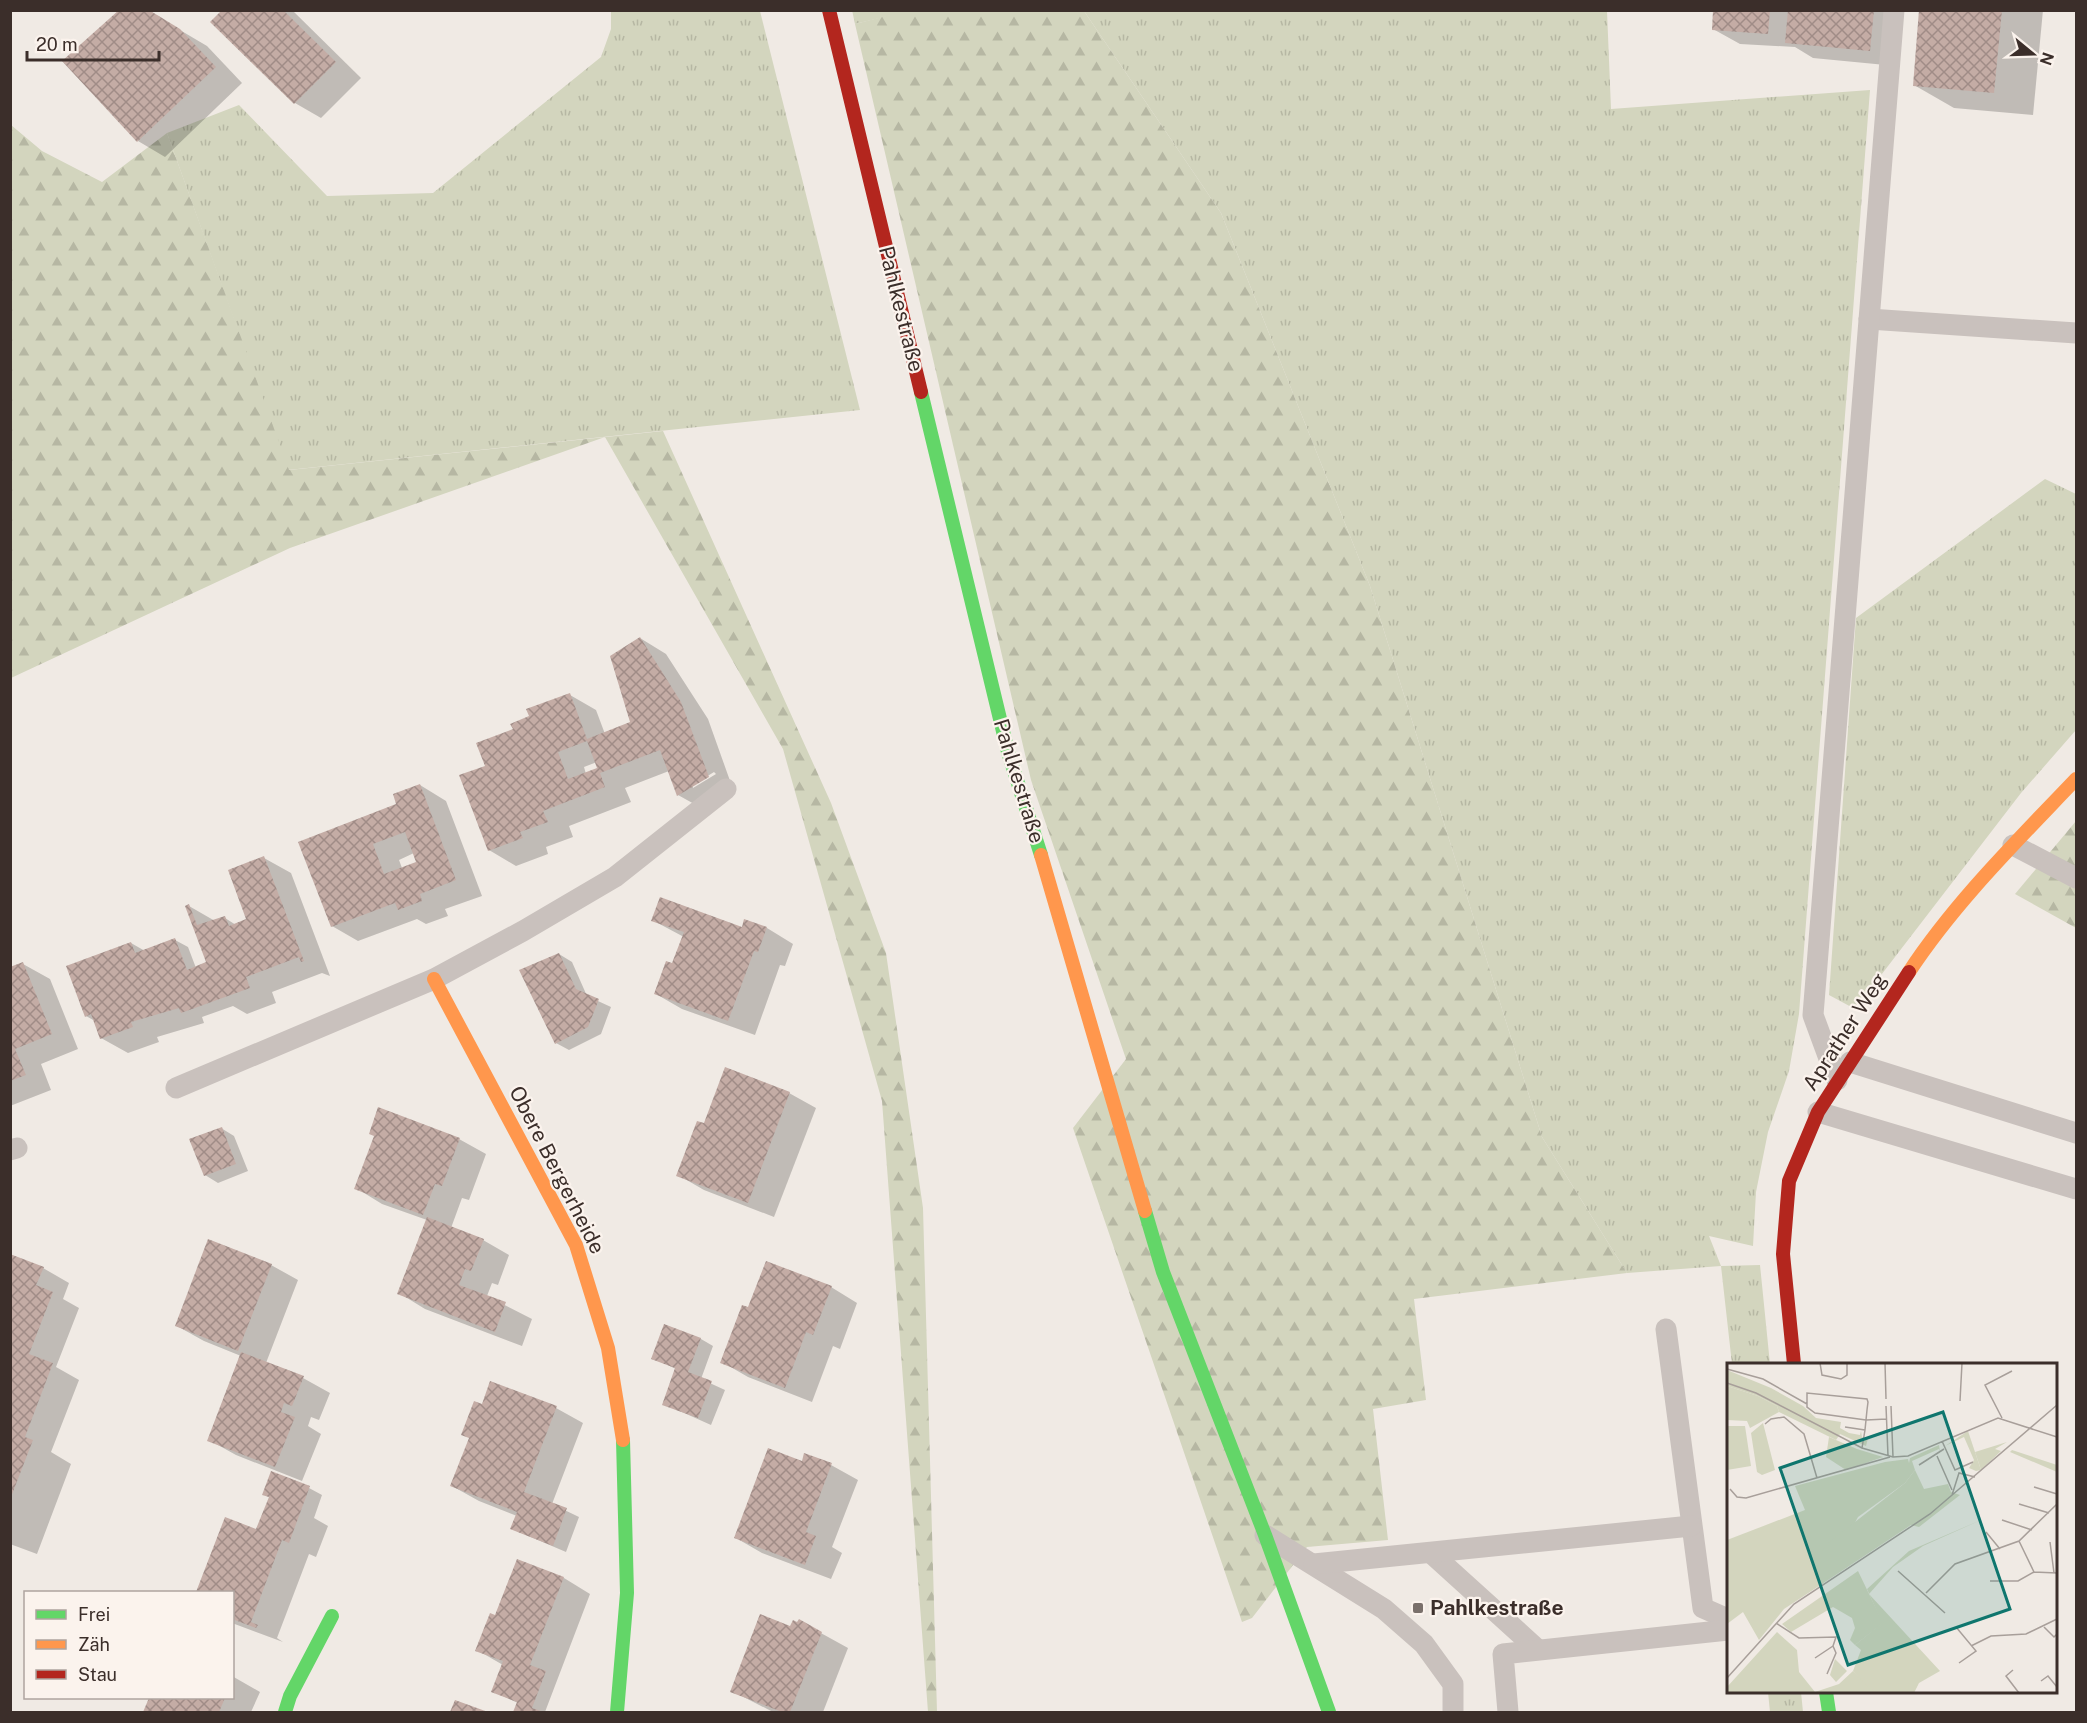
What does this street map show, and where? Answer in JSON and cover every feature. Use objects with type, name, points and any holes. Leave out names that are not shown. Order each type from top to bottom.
[{"type":"street","name":"Pahlkestraße","points":[[829,10],[1008,752],[1041,851],[1163,1272],[1265,1534],[1329,1713]]},
{"type":"street","name":"Aprather Weg","points":[[1794,1363],[1783,1254],[1789,1180],[1818,1112],[1924,949],[2013,845],[2076,779]]},
{"type":"street","name":"Obere Bergerheide","points":[[434,979],[576,1245],[608,1348],[623,1441],[627,1593],[617,1713]]},
{"type":"street","points":[[285,1713],[290,1696],[332,1616]]},
{"type":"street","points":[[1826,1693],[1829,1713]]},
{"type":"lane","points":[[1837,1080],[1813,1015],[1894,10]]},
{"type":"lane","points":[[1869,319],[2076,333]]},
{"type":"lane","points":[[176,1088],[434,979],[615,877],[726,789]]},
{"type":"lane","points":[[2013,845],[2076,878]]},
{"type":"lane","points":[[1850,1062],[2076,1133]]},
{"type":"lane","points":[[1818,1112],[2076,1189]]},
{"type":"lane","points":[[1666,1329],[1703,1608],[1727,1618]]},
{"type":"lane","points":[[1314,1564],[1691,1526]]},
{"type":"lane","points":[[1265,1534],[1384,1609],[1424,1644],[1453,1684],[1453,1713]]},
{"type":"lane","points":[[1431,1553],[1537,1649]]},
{"type":"lane","points":[[1508,1713],[1503,1654],[1727,1630]]},
{"type":"green space","points":[[852,10],[909,11],[855,24]]},
{"type":"green space","points":[[909,10],[1084,11],[1221,213],[1370,586],[1542,1137],[1627,1273],[1414,1299],[1426,1400],[1373,1409],[1388,1540],[1307,1547],[1252,1618],[1242,1622],[1073,1128],[1126,1059],[1031,780],[855,24]]},
{"type":"green space","points":[[611,11],[760,11],[860,410],[288,470],[167,133],[239,105],[327,196],[433,193],[601,57],[611,29]]},
{"type":"green space","points":[[1084,11],[1607,11],[1611,109],[1870,90],[1799,1014],[1789,1071],[1768,1132],[1756,1192],[1753,1246],[1709,1236],[1721,1266],[1627,1273],[1542,1137],[1370,586],[1221,213]]},
{"type":"green space","points":[[11,125],[42,151],[102,182],[167,133],[289,470],[605,437],[290,548],[11,678]]},
{"type":"green space","points":[[663,431],[831,803],[886,953],[923,1208],[937,1712],[928,1712],[882,1101],[783,749],[605,437]]},
{"type":"green space","points":[[2045,479],[2076,494],[2076,730],[2021,793],[1855,1009],[1829,995],[1856,618]]},
{"type":"green space","points":[[2076,821],[2076,928],[2015,894]]},
{"type":"green space","points":[[1760,1265],[1770,1363],[1732,1363],[1721,1266]]},
{"type":"green space","points":[[1768,1693],[1801,1693],[1803,1712],[1770,1712]]},
{"type":"building","points":[[119,10],[149,10],[180,29],[216,67],[137,142],[62,61]]},
{"type":"building","points":[[222,10],[283,10],[336,62],[294,104],[210,22]]},
{"type":"building","points":[[1713,10],[1770,10],[1768,34],[1712,30]]},
{"type":"building","points":[[1788,10],[1874,10],[1870,51],[1785,43]]},
{"type":"building","points":[[1919,10],[2002,10],[1994,93],[1913,86]]},
{"type":"building","points":[[640,637],[681,702],[709,777],[677,796],[660,750],[600,773],[605,787],[543,811],[548,822],[520,832],[523,838],[488,851],[459,775],[485,766],[476,743],[513,729],[510,724],[529,716],[526,709],[570,693],[587,739],[630,722],[610,656]],"holes":[[[587,741],[597,768],[568,779],[558,752]]]},
{"type":"building","points":[[420,784],[456,880],[420,894],[422,901],[398,910],[395,903],[331,927],[298,842],[396,804],[393,794]],"holes":[[[405,832],[416,862],[384,874],[373,844]]]},
{"type":"building","points":[[264,856],[304,961],[301,962],[299,957],[246,977],[250,988],[181,1013],[179,1008],[131,1022],[133,1027],[100,1039],[91,1014],[85,1017],[66,966],[131,942],[135,953],[175,938],[187,970],[206,962],[185,906],[189,904],[197,925],[225,916],[229,926],[246,919],[228,870]]},
{"type":"building","points":[[660,897],[742,927],[744,919],[767,927],[758,952],[754,951],[728,1021],[654,994],[666,961],[672,963],[684,932],[651,921]]},
{"type":"building","points":[[559,953],[576,989],[599,999],[588,1027],[555,1044],[519,970]]},
{"type":"building","points":[[23,962],[52,1034],[15,1049],[26,1075],[10,1081],[10,967]]},
{"type":"building","points":[[725,1067],[790,1092],[748,1203],[676,1176],[697,1121],[704,1123]]},
{"type":"building","points":[[378,1107],[460,1138],[442,1186],[435,1184],[423,1215],[354,1189],[374,1136],[369,1134]]},
{"type":"building","points":[[222,1127],[236,1164],[204,1176],[189,1139]]},
{"type":"building","points":[[427,1217],[484,1239],[471,1271],[465,1269],[459,1285],[506,1302],[495,1332],[397,1294]]},
{"type":"building","points":[[208,1239],[272,1264],[238,1351],[175,1326]]},
{"type":"building","points":[[10,1254],[44,1267],[36,1285],[53,1292],[29,1354],[53,1363],[25,1437],[33,1440],[11,1497]]},
{"type":"building","points":[[766,1261],[832,1286],[813,1335],[806,1332],[785,1388],[720,1363],[742,1305],[748,1307]]},
{"type":"building","points":[[664,1324],[701,1338],[688,1372],[712,1381],[698,1418],[662,1405],[675,1368],[651,1359]]},
{"type":"building","points":[[241,1352],[304,1376],[292,1406],[284,1403],[281,1412],[295,1417],[275,1467],[207,1441]]},
{"type":"building","points":[[490,1381],[557,1406],[524,1492],[567,1508],[553,1546],[510,1529],[517,1512],[450,1486],[469,1438],[461,1435],[474,1401],[482,1404]]},
{"type":"building","points":[[768,1448],[802,1461],[804,1453],[832,1463],[806,1532],[816,1536],[805,1565],[734,1538]]},
{"type":"building","points":[[271,1471],[310,1486],[289,1543],[282,1540],[251,1622],[258,1625],[256,1628],[234,1620],[234,1591],[196,1591],[225,1517],[256,1529],[269,1497],[262,1495]]},
{"type":"building","points":[[517,1559],[564,1577],[530,1665],[546,1671],[532,1708],[544,1712],[513,1712],[517,1702],[491,1692],[503,1661],[475,1651],[490,1613],[495,1615]]},
{"type":"building","points":[[760,1614],[790,1626],[793,1620],[797,1622],[799,1619],[822,1632],[790,1712],[782,1712],[730,1692]]},
{"type":"building","points":[[149,1699],[225,1699],[219,1712],[143,1712]]},
{"type":"building","points":[[455,1700],[488,1712],[450,1712]]},
{"type":"traffic: fast","points":[[921,392],[1008,752],[1041,855]]},
{"type":"traffic: fast","points":[[1145,1211],[1163,1272],[1265,1535],[1329,1712]]},
{"type":"traffic: fast","points":[[617,1712],[627,1593],[623,1440]]},
{"type":"traffic: fast","points":[[285,1712],[290,1696],[332,1616]]},
{"type":"traffic: fast","points":[[1826,1693],[1829,1712]]},
{"type":"traffic: slow","points":[[1909,972],[1967,896],[2076,779]]},
{"type":"traffic: slow","points":[[1041,855],[1145,1211]]},
{"type":"traffic: slow","points":[[434,979],[576,1245],[608,1348],[623,1440]]},
{"type":"traffic: jam","points":[[829,10],[921,392]]},
{"type":"traffic: jam","points":[[1794,1363],[1783,1254],[1789,1181],[1818,1112],[1909,972]]},
{"type":"place","name":"Pahlkestraße","points":[[1418,1608]]}]
